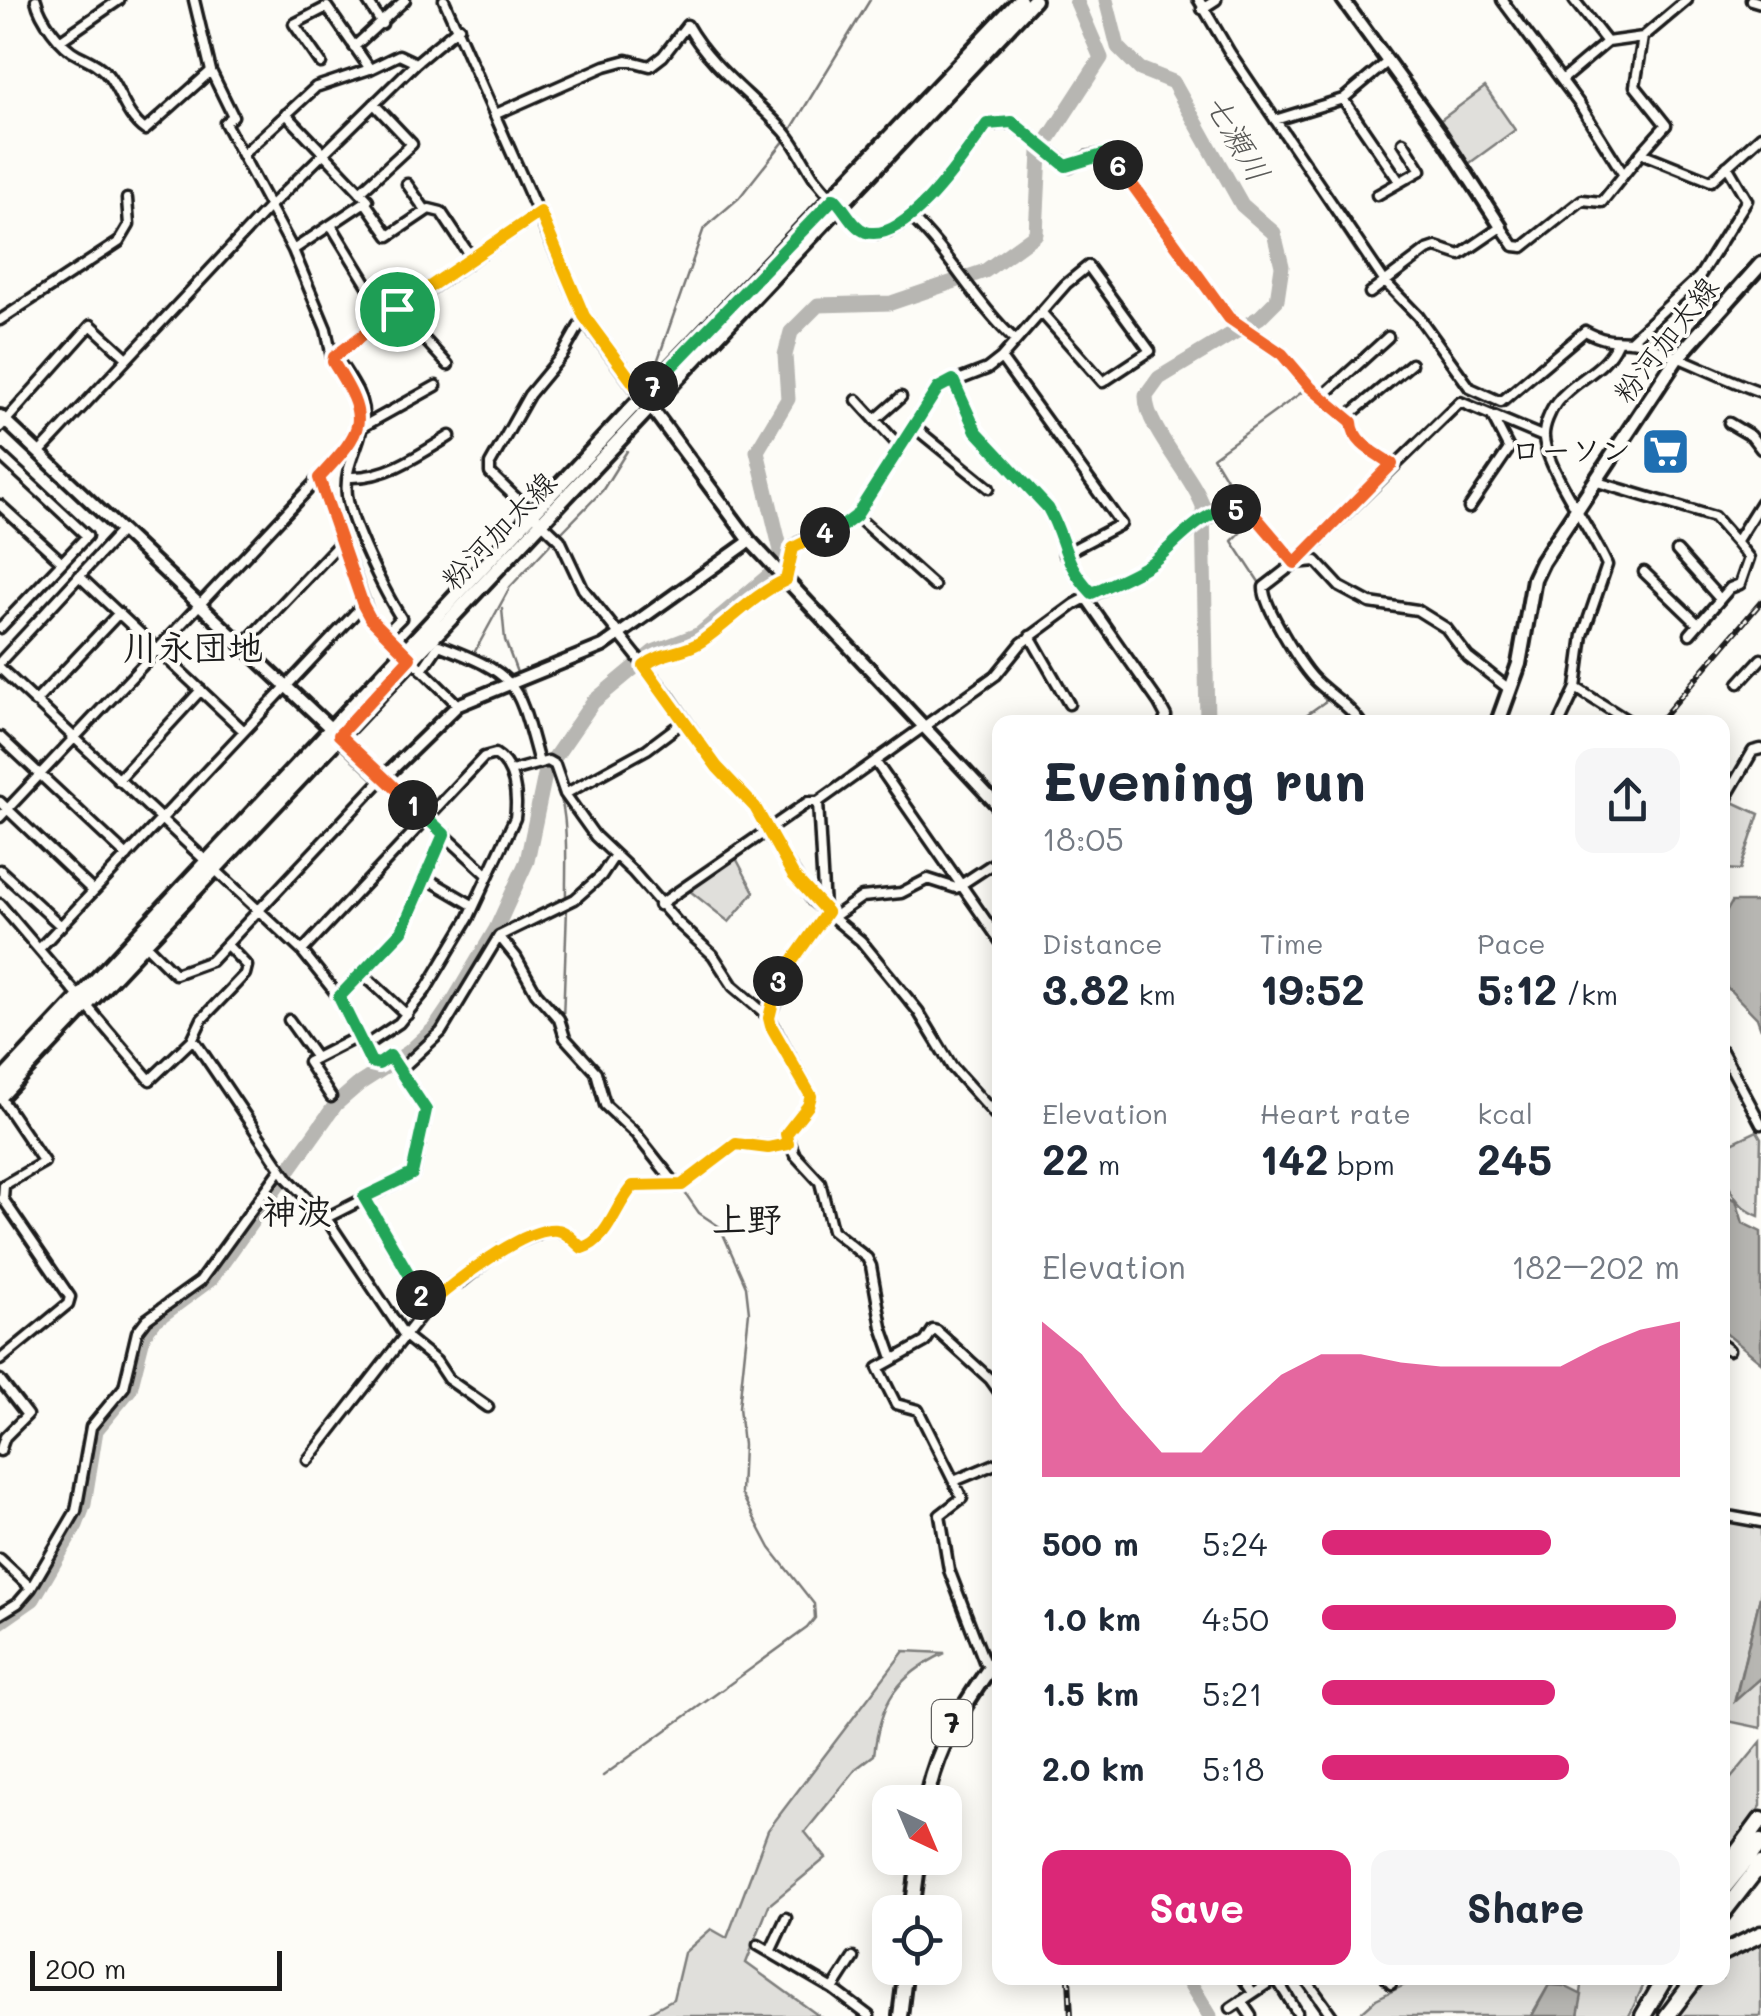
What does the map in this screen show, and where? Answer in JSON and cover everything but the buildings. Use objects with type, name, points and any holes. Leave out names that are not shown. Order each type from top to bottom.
[{"type":"highway","points":[[1730,1862],[1761,1820]]},
{"type":"highway","points":[[1730,1880],[1761,1842]]},
{"type":"highway","points":[[1730,1904],[1761,1864]]},
{"type":"highway","points":[[1730,1950],[1761,1934]]},
{"type":"highway","points":[[1643,2016],[1659,1985]]},
{"type":"highway","points":[[1664,2016],[1678,1985]]},
{"type":"highway","points":[[1664,2016],[1690,1985]]},
{"type":"main road","name":"粉河加太線","points":[[837,201],[1020,0]]},
{"type":"main road","name":"粉河加太線","points":[[0,1097],[83,1002],[646,401],[1034,0]]},
{"type":"main road","name":"粉河加太線","points":[[1500,715],[1525,636],[1534,579],[1677,358],[1761,264]]},
{"type":"main road","name":"粉河加太線","points":[[0,1082],[145,944],[211,867]]},
{"type":"main road","name":"7","points":[[929,1785],[933,1765],[950,1727],[991,1667]]},
{"type":"main road","points":[[900,2016],[904,1985]]},
{"type":"street","points":[[36,0],[61,40],[108,75],[136,123],[145,130],[211,71]]},
{"type":"street","points":[[61,40],[119,0]]},
{"type":"street","points":[[194,0],[211,71],[233,116],[224,122],[293,250],[334,357],[360,394],[364,426],[347,495],[381,586],[400,618],[385,634]]},
{"type":"street","points":[[367,0],[382,24]]},
{"type":"street","points":[[354,47],[405,0]]},
{"type":"street","points":[[444,0],[584,316],[750,541],[992,799]]},
{"type":"street","points":[[1216,0],[1201,4],[1384,283],[1418,316],[1464,382],[1491,400],[1509,398],[1580,332],[1618,343],[1630,340],[1699,277],[1747,200],[1761,198]]},
{"type":"street","points":[[1342,0],[1440,133],[1514,246],[1523,247],[1582,200],[1602,202],[1622,172],[1666,125],[1635,86],[1643,37]]},
{"type":"street","points":[[1502,0],[1562,80],[1622,172]]},
{"type":"street","points":[[1574,0],[1607,42]]},
{"type":"street","points":[[1562,80],[1607,42],[1643,37],[1687,0]]},
{"type":"street","points":[[1751,0],[1761,2]]},
{"type":"street","points":[[321,63],[294,24],[327,7],[370,70]]},
{"type":"street","points":[[496,114],[605,66],[627,60],[650,66],[687,25],[710,60],[792,140],[814,176],[855,226],[868,232],[892,229],[910,216],[943,182],[987,124],[1012,122],[1070,167],[1087,157],[1109,153],[1236,322],[1253,332],[1347,417],[1360,442],[1392,464]]},
{"type":"street","points":[[39,453],[270,206],[416,63],[459,27]]},
{"type":"street","points":[[242,156],[316,87],[370,70],[399,55],[416,63]]},
{"type":"street","points":[[1275,120],[1343,99],[1386,63]]},
{"type":"street","points":[[1343,99],[1399,181]]},
{"type":"street","points":[[360,192],[412,144],[374,104]]},
{"type":"street","points":[[286,114],[368,200],[388,236],[426,212],[441,212],[467,252]]},
{"type":"street","points":[[1641,153],[1711,181],[1761,136]]},
{"type":"street","points":[[1377,195],[1420,170],[1403,142]]},
{"type":"street","points":[[1727,166],[1747,200]]},
{"type":"street","points":[[408,184],[426,212]]},
{"type":"street","points":[[0,320],[120,242],[129,225],[127,199]]},
{"type":"street","points":[[293,250],[366,202]]},
{"type":"street","points":[[0,817],[353,439],[359,416],[353,394],[333,362],[334,357],[540,212]]},
{"type":"street","points":[[910,216],[930,234],[961,281],[1011,336]]},
{"type":"street","points":[[331,224],[387,317]]},
{"type":"street","points":[[1370,293],[1428,250],[1436,247],[1460,255],[1501,228]]},
{"type":"street","points":[[642,664],[703,640],[781,574],[798,543],[840,528],[856,516],[938,388],[987,370],[1001,358],[1011,336],[1042,312],[1088,266],[1150,351],[1103,382],[1042,312]]},
{"type":"street","points":[[397,309],[448,366]]},
{"type":"street","points":[[584,316],[563,354],[529,395],[489,469],[557,536],[583,588],[717,767],[755,807],[793,875],[918,1011],[952,1067],[992,1111]]},
{"type":"street","points":[[126,357],[92,325],[2,421],[487,874]]},
{"type":"street","points":[[1324,395],[1388,337]]},
{"type":"street","points":[[1630,340],[1712,376],[1761,392]]},
{"type":"street","points":[[1563,715],[1576,688],[1583,635],[1607,565],[1558,474],[1544,437],[1554,404],[1599,370],[1618,343]]},
{"type":"street","points":[[1001,358],[1121,524],[1064,554]]},
{"type":"street","points":[[1347,417],[1411,364]]},
{"type":"street","points":[[953,380],[976,431],[1048,508],[1064,554],[1165,715]]},
{"type":"street","points":[[364,426],[436,386]]},
{"type":"street","points":[[876,420],[901,397]]},
{"type":"street","points":[[858,400],[902,448]]},
{"type":"street","points":[[1355,715],[1346,703],[1314,680],[1265,603],[1264,587],[1295,563],[1392,464],[1460,402],[1544,437]]},
{"type":"street","points":[[1470,508],[1509,448],[1493,418]]},
{"type":"street","points":[[1729,422],[1761,449]]},
{"type":"street","points":[[914,427],[989,488]]},
{"type":"street","points":[[350,477],[364,477],[398,466],[450,436]]},
{"type":"street","points":[[0,455],[87,536],[0,628]]},
{"type":"street","points":[[319,478],[363,605],[385,634],[458,704]]},
{"type":"street","points":[[1594,481],[1714,517],[1749,558],[1740,584],[1720,599],[1690,634]]},
{"type":"street","points":[[1736,542],[1761,502]]},
{"type":"street","points":[[0,504],[62,562]]},
{"type":"street","points":[[659,905],[808,802],[818,802],[996,674],[1030,636],[1088,595],[1148,566],[1202,521],[1234,508],[1256,517],[1295,563]]},
{"type":"street","points":[[856,516],[934,586]]},
{"type":"street","points":[[120,530],[0,665],[302,952],[339,997],[375,1065],[390,1056],[426,1110],[419,1153],[410,1177],[326,1218]]},
{"type":"street","points":[[145,944],[175,974],[211,960],[458,704],[580,657],[620,636],[750,541]]},
{"type":"street","points":[[243,645],[341,542]]},
{"type":"street","points":[[1676,551],[1720,599]]},
{"type":"street","points":[[1295,563],[1316,561],[1340,587],[1370,603],[1417,610],[1446,628],[1468,656],[1509,689]]},
{"type":"street","points":[[1644,572],[1698,624]]},
{"type":"street","points":[[80,576],[244,731]]},
{"type":"street","points":[[39,949],[363,605]]},
{"type":"street","points":[[35,702],[119,613]]},
{"type":"street","points":[[1030,636],[1069,704]]},
{"type":"street","points":[[422,670],[439,645],[517,679],[547,763],[587,827],[659,905],[713,955],[733,986],[769,1018],[811,1096],[786,1134],[788,1144],[820,1182],[832,1230],[867,1258],[894,1358]]},
{"type":"street","points":[[1738,683],[1761,659]]},
{"type":"street","points":[[1576,688],[1619,715]]},
{"type":"street","points":[[118,780],[201,690]]},
{"type":"street","points":[[565,794],[646,749],[683,722]]},
{"type":"street","points":[[0,737],[127,856]]},
{"type":"street","points":[[1730,784],[1752,752],[1761,749]]},
{"type":"street","points":[[302,952],[484,756],[495,754],[502,758],[511,771],[515,818],[474,906],[407,1016],[363,1047]]},
{"type":"street","points":[[876,760],[992,930]]},
{"type":"street","points":[[511,771],[547,763]]},
{"type":"street","points":[[0,802],[94,891]]},
{"type":"street","points":[[818,802],[829,912]]},
{"type":"street","points":[[339,997],[402,931],[444,834]]},
{"type":"street","points":[[396,1066],[441,1032],[499,936],[566,904],[601,876],[614,855]]},
{"type":"street","points":[[769,1018],[775,1003],[775,984],[829,912],[862,896],[901,893],[928,879],[953,888],[961,886],[992,865]]},
{"type":"street","points":[[0,870],[60,926]]},
{"type":"street","points":[[426,878],[474,906]]},
{"type":"street","points":[[0,904],[150,1080],[192,1040],[202,1019],[246,974],[247,966],[227,945]]},
{"type":"street","points":[[499,936],[516,956],[536,993],[559,1018],[565,1038],[596,1072],[605,1105],[636,1134],[679,1186]]},
{"type":"street","points":[[363,974],[407,1016]]},
{"type":"street","points":[[289,1020],[316,1058]]},
{"type":"street","points":[[331,1097],[308,1062],[358,1037]]},
{"type":"street","points":[[192,1040],[284,1174],[326,1218],[405,1336],[436,1362],[448,1379],[488,1406]]},
{"type":"street","points":[[1730,1066],[1761,1124]]},
{"type":"street","points":[[0,1097],[44,1162],[4,1185],[3,1199],[70,1297],[68,1304],[0,1360]]},
{"type":"street","points":[[308,1460],[430,1304],[494,1254],[544,1231],[559,1230],[582,1248],[589,1246],[603,1232],[633,1186],[679,1186],[736,1144],[768,1148],[788,1144]]},
{"type":"street","points":[[0,1614],[18,1603],[31,1588],[76,1511],[91,1427],[128,1379],[137,1332],[147,1319],[200,1281],[284,1174]]},
{"type":"street","points":[[364,1197],[417,1290],[430,1304]]},
{"type":"street","points":[[991,1667],[984,1662],[948,1570],[940,1515],[962,1498],[918,1410],[894,1401],[878,1368],[918,1347],[933,1330],[992,1383]]},
{"type":"street","points":[[0,1380],[27,1415],[5,1437],[0,1451]]},
{"type":"street","points":[[954,1480],[992,1465]]},
{"type":"street","points":[[1730,1516],[1761,1522]]},
{"type":"street","points":[[1,1562],[31,1588]]},
{"type":"street","points":[[770,1952],[786,1918]]},
{"type":"street","points":[[758,1945],[833,1988],[870,2016]]},
{"type":"street","points":[[833,1988],[853,1958]]},
{"type":"street","points":[[1248,1985],[1253,1993]]},
{"type":"street","points":[[1231,2008],[1265,1985]]},
{"type":"street","points":[[1280,1985],[1297,2012]]},
{"type":"street","points":[[1310,1985],[1332,2016]]},
{"type":"street","points":[[1241,2001],[1251,2016]]},
{"type":"shaded area","points":[[1485,87],[1515,130],[1467,165],[1438,122]]},
{"type":"shaded area","points":[[1733,802],[1759,814],[1740,870],[1730,869]]},
{"type":"shaded area","points":[[736,858],[754,892],[729,922],[690,891]]},
{"type":"shaded area","points":[[1732,902],[1761,902],[1761,1029],[1757,1018],[1730,990]]},
{"type":"shaded area","points":[[1757,1131],[1761,1138],[1759,1216],[1741,1204],[1730,1188],[1730,1144]]},
{"type":"shaded area","points":[[1730,1198],[1736,1200],[1743,1223],[1761,1232],[1761,1362],[1730,1337]]},
{"type":"shaded area","points":[[1730,1521],[1761,1528],[1761,1593],[1735,1699],[1761,1678],[1761,1728],[1730,1721]]},
{"type":"shaded area","points":[[1761,1593],[1761,1678],[1735,1701]]},
{"type":"shaded area","points":[[904,1651],[945,1653],[914,1671],[893,1693],[881,1720],[874,1755],[857,1768],[805,1832],[826,1858],[769,1905],[746,1963],[819,2016],[646,2014],[673,1999],[684,1953],[711,1929],[727,1938],[768,1830]]},
{"type":"shaded area","points":[[1761,1742],[1761,1806],[1730,1847],[1730,1780]]},
{"type":"shaded area","points":[[1761,1942],[1761,2016],[1675,2016],[1700,1985],[1730,1985],[1730,1956]]},
{"type":"shaded area","points":[[1405,1985],[1549,1985],[1531,2016],[1357,2016],[1376,1999]]},
{"type":"shaded area","points":[[1549,1985],[1564,1986],[1582,1995],[1578,2016],[1532,2016]]},
{"type":"shaded area","points":[[1582,1985],[1644,1985],[1629,2016],[1578,2016]]},
{"type":"waterway","points":[[789,133],[870,0]]},
{"type":"waterway","points":[[0,1622],[33,1599],[76,1525],[84,1504],[96,1430],[130,1389],[144,1334],[154,1321],[211,1279],[336,1104],[409,1052],[435,1028],[454,1000],[496,929],[527,861],[546,770],[593,702],[653,652],[700,634],[779,567],[781,551],[757,451],[788,399],[785,355],[791,332],[818,305],[891,303],[985,271],[1036,234],[1040,152],[1101,58],[1076,0]]},
{"type":"waterway","name":"七瀬川","points":[[1106,0],[1118,47],[1140,69],[1173,82],[1242,205],[1274,233],[1282,266],[1277,300],[1260,317],[1159,378],[1146,396],[1153,422],[1203,506],[1207,715]]},
{"type":"waterway","points":[[1191,0],[1372,276],[1407,310],[1463,385],[1477,397],[1507,406],[1567,351]]},
{"type":"waterway","points":[[655,368],[704,228],[739,198],[785,140]]},
{"type":"waterway","points":[[1584,337],[1596,342]]},
{"type":"waterway","points":[[1245,510],[1213,457],[1305,390],[1274,353]]},
{"type":"waterway","points":[[559,535],[602,491],[627,451]]},
{"type":"waterway","points":[[1253,520],[1232,541],[1259,582]]},
{"type":"waterway","points":[[473,655],[510,587],[554,540]]},
{"type":"waterway","points":[[502,609],[505,640],[519,678]]},
{"type":"waterway","points":[[1280,620],[1313,673]]},
{"type":"waterway","points":[[444,652],[456,655]]},
{"type":"waterway","points":[[522,685],[544,759]]},
{"type":"waterway","points":[[1306,715],[1326,701],[1319,690]]},
{"type":"waterway","points":[[1357,709],[1361,715]]},
{"type":"waterway","points":[[548,768],[556,782],[564,815],[566,900]]},
{"type":"waterway","points":[[563,1020],[567,908]]},
{"type":"waterway","points":[[569,1036],[597,1067]]},
{"type":"waterway","points":[[603,1776],[807,1628],[815,1618],[814,1604],[770,1548],[741,1493],[743,1445],[739,1407],[749,1312],[746,1286],[720,1227],[699,1213],[683,1190]]},
{"type":"waterway","name":"七瀬川","points":[[1191,1985],[1210,2016]]},
{"type":"railway","points":[[1665,715],[1761,602]]},
{"type":"railway","points":[[1069,1985],[1071,2016]]},
{"type":"place","name":"ローソン","points":[[1666,451]]},
{"type":"district","name":"川永団地","points":[[193,648]]},
{"type":"district","name":"神波","points":[[297,1212]]},
{"type":"district","name":"上野","points":[[747,1220]]},
{"type":"route","points":[[1012,122],[1066,166],[1109,153],[1229,318],[1282,354],[1310,387],[1352,422],[1352,432],[1360,442],[1392,464],[1295,563],[1256,517],[1234,508],[1224,509],[1202,521],[1148,566],[1092,593],[1075,575],[1062,550],[1056,522],[1048,508],[976,431],[953,380],[938,388],[856,516],[840,528],[798,543],[793,548],[786,580],[756,596],[703,640],[656,656],[644,666],[717,767],[755,807],[793,875],[827,912],[775,984],[775,1003],[769,1018],[811,1096],[786,1134],[788,1144],[768,1148],[736,1144],[682,1185],[633,1186],[603,1232],[589,1246],[582,1248],[559,1230],[544,1231],[494,1254],[430,1304],[417,1290],[364,1197],[410,1177],[419,1153],[426,1110],[390,1056],[379,1064],[371,1062],[339,997],[402,931],[444,834],[339,735],[410,658],[370,618],[363,605],[319,478],[353,439],[359,416],[358,405],[333,362],[334,357],[397,309],[540,212],[584,316],[643,396],[834,198],[855,226],[868,232],[892,229],[943,182],[987,124],[1012,122]]}]
